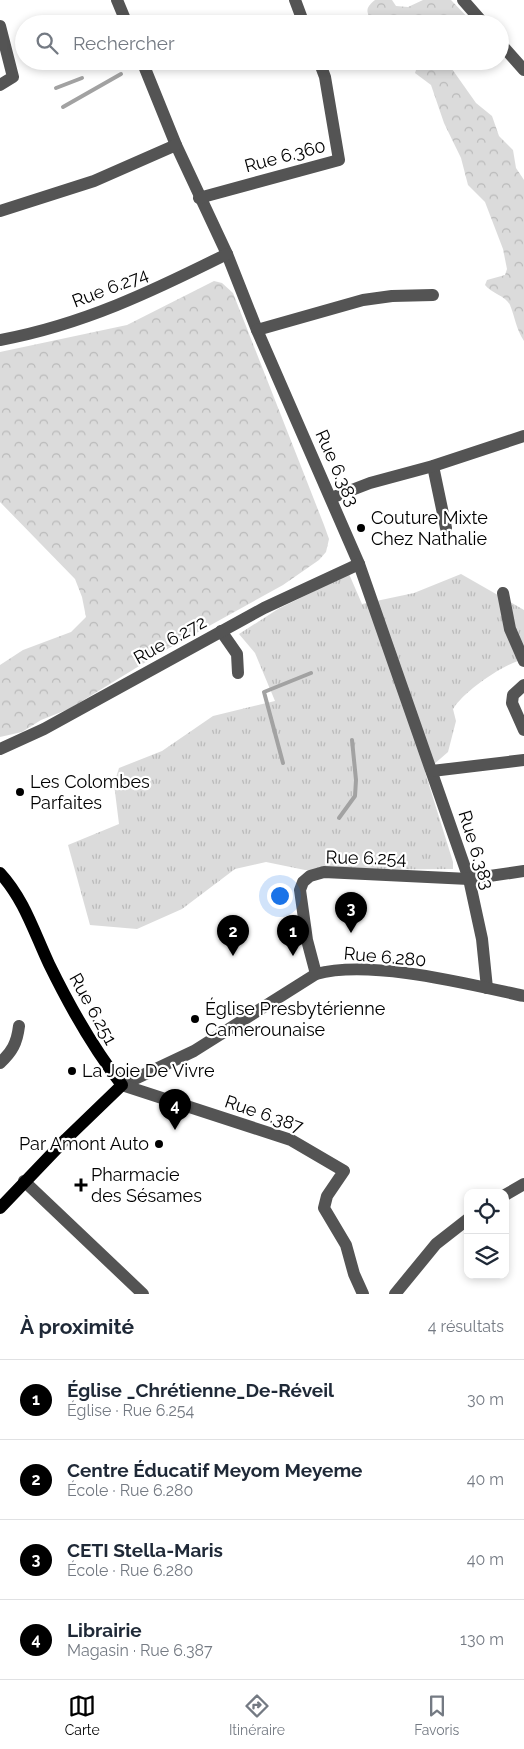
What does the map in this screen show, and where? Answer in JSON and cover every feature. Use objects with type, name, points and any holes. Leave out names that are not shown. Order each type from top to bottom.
[{"type":"main road","name":"Rue 6.251","points":[[0,873],[14,888],[25,907],[38,941],[84,1032],[122,1085]]},
{"type":"main road","points":[[0,1208],[24,1181],[122,1085]]},
{"type":"street","points":[[117,0],[123,15]]},
{"type":"street","points":[[295,0],[301,15]]},
{"type":"street","points":[[463,0],[476,15]]},
{"type":"street","points":[[0,26],[13,77],[0,85]]},
{"type":"street","points":[[509,53],[524,70]]},
{"type":"street","name":"Rue 6.383","points":[[146,70],[176,146],[227,254],[257,330],[359,564],[469,879],[482,939],[487,988]]},
{"type":"street","name":"Rue 6.360","points":[[199,198],[340,160],[322,70]]},
{"type":"street","points":[[0,211],[94,181],[176,146]]},
{"type":"street","name":"Rue 6.274","points":[[0,340],[91,316],[133,300],[227,254]]},
{"type":"street","points":[[257,330],[363,300],[392,296],[433,295]]},
{"type":"street","points":[[331,498],[370,483],[433,466],[524,436]]},
{"type":"street","points":[[433,466],[446,528]]},
{"type":"street","name":"Rue 6.272","points":[[0,749],[44,729],[264,608],[359,564]]},
{"type":"street","points":[[503,593],[510,629],[524,661]]},
{"type":"street","points":[[221,631],[237,654],[238,673]]},
{"type":"street","points":[[524,685],[513,696],[512,703],[524,730]]},
{"type":"street","points":[[432,771],[524,760]]},
{"type":"street","name":"Rue 6.254","points":[[316,974],[307,940],[300,890],[303,882],[310,876],[324,872],[469,879],[524,871]]},
{"type":"street","name":"Rue 6.280","points":[[122,1085],[194,1051],[316,974],[331,970],[372,970],[418,976],[524,996]]},
{"type":"street","points":[[0,1063],[12,1052],[18,1040],[19,1026]]},
{"type":"street","name":"Rue 6.387","points":[[122,1085],[291,1140],[344,1170],[327,1196],[324,1208],[346,1245],[354,1274],[364,1294]]},
{"type":"street","points":[[24,1181],[143,1294]]},
{"type":"street","points":[[509,1193],[524,1184]]},
{"type":"street","points":[[394,1294],[436,1244],[464,1222]]},
{"type":"green space","points":[[375,0],[392,0],[396,6],[408,7],[423,0],[451,0],[465,15],[369,15],[369,6]]},
{"type":"green space","points":[[416,70],[453,70],[476,103],[492,116],[499,136],[513,150],[516,168],[524,180],[524,341],[508,302],[485,285],[487,280],[505,275],[507,269],[503,249],[485,202],[468,185],[461,158],[444,123],[431,85],[415,73]]},
{"type":"green space","points":[[214,281],[222,283],[233,293],[324,525],[329,539],[326,552],[319,560],[283,585],[162,652],[69,709],[41,720],[22,732],[0,737],[0,665],[23,650],[71,632],[86,617],[82,597],[75,579],[0,502],[0,352],[127,325]]},
{"type":"green space","points":[[349,574],[362,604],[414,593],[461,574],[524,610],[524,659],[495,672],[458,702],[453,709],[456,721],[448,752],[425,772],[453,862],[453,869],[305,870],[266,862],[235,869],[182,909],[137,929],[90,925],[68,845],[119,824],[114,784],[119,768],[162,751],[213,716],[275,701],[255,653],[239,634],[278,609]]},
{"type":"waterway","points":[[63,107],[121,74]]},
{"type":"waterway","points":[[56,88],[82,78]]},
{"type":"waterway","points":[[283,763],[264,692],[311,673]]},
{"type":"waterway","points":[[339,818],[355,796],[356,780],[352,740]]},
{"type":"place","name":"Couture Mixte Chez Nathalie","points":[[361,528]]},
{"type":"place","name":"Les Colombes Parfaites","points":[[20,792]]},
{"type":"place","name":"CETI Stella-Maris","points":[[351,933]]},
{"type":"place","name":"Centre Éducatif Meyom Meyeme","points":[[233,956]]},
{"type":"place","name":"Église _Chrétienne_De-Réveil","points":[[293,956]]},
{"type":"place","name":"Église Presbytérienne Camerounaise","points":[[195,1019]]},
{"type":"place","name":"La Joie De Vivre","points":[[72,1071]]},
{"type":"place","name":"Librairie","points":[[175,1130]]},
{"type":"place","name":"Par Amont Auto","points":[[159,1144]]},
{"type":"place","name":"Pharmacie des Sésames","points":[[81,1185]]}]
